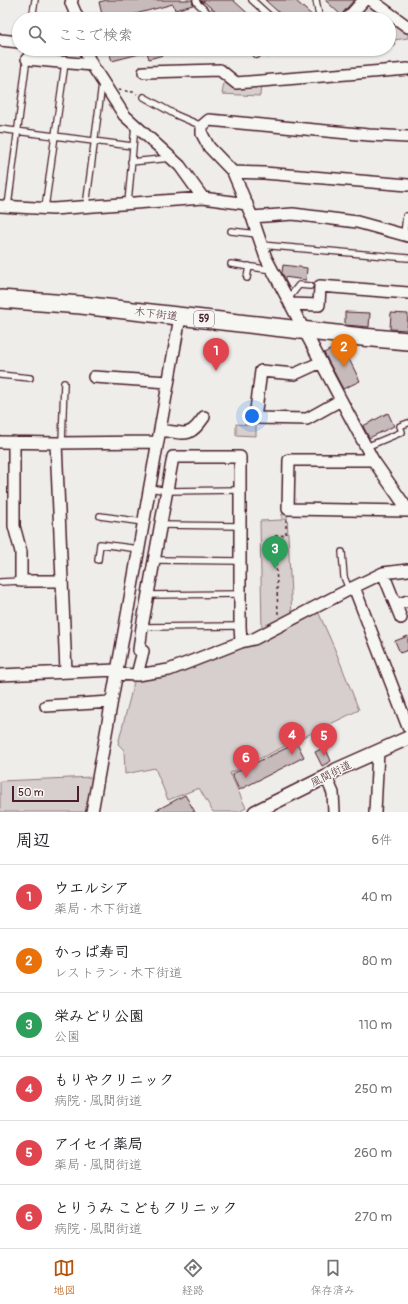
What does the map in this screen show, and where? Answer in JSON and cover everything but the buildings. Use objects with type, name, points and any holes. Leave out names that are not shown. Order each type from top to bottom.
[{"type":"main road","name":"木下街道","points":[[0,298],[81,305],[408,341]]},
{"type":"street","points":[[72,0],[71,3],[75,12]]},
{"type":"street","points":[[353,12],[364,0]]},
{"type":"street","points":[[372,0],[388,12]]},
{"type":"street","points":[[396,18],[408,27]]},
{"type":"street","points":[[0,40],[12,41]]},
{"type":"street","points":[[35,56],[65,63],[92,65]]},
{"type":"street","points":[[88,56],[124,115],[180,166],[203,198]]},
{"type":"street","points":[[144,72],[220,70],[236,83],[408,69]]},
{"type":"street","points":[[373,460],[289,460],[288,509],[408,510],[404,496],[373,460],[366,448],[272,270],[233,172],[209,147],[202,134],[202,126],[209,120],[369,135],[408,137]]},
{"type":"street","points":[[233,172],[264,173],[408,185]]},
{"type":"street","points":[[4,206],[53,209],[203,198],[247,204]]},
{"type":"street","points":[[252,217],[293,214],[357,222],[406,235]]},
{"type":"street","points":[[289,301],[319,305],[320,286],[408,293]]},
{"type":"street","points":[[92,812],[110,702],[180,317]]},
{"type":"street","points":[[321,362],[295,374],[261,371],[255,418],[307,419],[341,400]]},
{"type":"street","points":[[94,377],[168,382]]},
{"type":"street","points":[[160,430],[188,434],[196,429],[204,417]]},
{"type":"street","points":[[0,442],[158,442]]},
{"type":"street","points":[[14,442],[14,526],[21,552],[21,581],[62,581]]},
{"type":"street","points":[[59,443],[62,581],[66,671]]},
{"type":"street","points":[[137,675],[143,651],[139,650],[142,627],[173,457],[240,457],[241,642]]},
{"type":"street","points":[[0,675],[66,671],[116,672],[137,675],[169,670],[241,642],[254,639],[383,573],[408,570]]},
{"type":"street","points":[[383,573],[401,618]]},
{"type":"street","points":[[352,588],[408,727]]},
{"type":"street","points":[[396,605],[408,601]]},
{"type":"street","points":[[46,706],[110,702]]},
{"type":"street","name":"風間街道","points":[[255,812],[326,777],[336,770],[408,738]]},
{"type":"street","points":[[375,812],[378,751]]},
{"type":"street","points":[[326,777],[333,793],[334,812]]},
{"type":"lane","points":[[34,12],[35,0]]},
{"type":"lane","points":[[196,0],[197,3],[207,12]]},
{"type":"lane","points":[[252,0],[265,12]]},
{"type":"lane","points":[[316,0],[319,12]]},
{"type":"lane","points":[[4,206],[17,131],[27,56]]},
{"type":"lane","points":[[45,208],[65,63]]},
{"type":"lane","points":[[86,206],[102,81]]},
{"type":"lane","points":[[144,97],[176,116],[202,126]]},
{"type":"lane","points":[[128,203],[135,125]]},
{"type":"lane","points":[[0,129],[132,146]]},
{"type":"lane","points":[[131,162],[172,158]]},
{"type":"lane","points":[[406,235],[406,216],[408,216]]},
{"type":"lane","points":[[231,231],[257,234]]},
{"type":"lane","points":[[261,245],[408,258]]},
{"type":"lane","points":[[231,264],[272,270]]},
{"type":"lane","points":[[247,278],[248,266]]},
{"type":"lane","points":[[289,301],[299,285],[310,286]]},
{"type":"lane","points":[[0,375],[30,378]]},
{"type":"lane","points":[[59,443],[64,383]]},
{"type":"lane","points":[[366,448],[402,432],[400,426],[408,423]]},
{"type":"lane","points":[[150,488],[167,491],[240,490]]},
{"type":"lane","points":[[100,516],[143,522]]},
{"type":"lane","points":[[160,525],[240,526]]},
{"type":"lane","points":[[98,560],[100,544],[139,549]]},
{"type":"lane","points":[[342,552],[344,577],[352,588]]},
{"type":"lane","points":[[155,560],[240,560]]},
{"type":"lane","points":[[0,582],[21,581]]},
{"type":"lane","points":[[148,595],[241,594]]},
{"type":"lane","points":[[142,627],[240,626]]},
{"type":"path","points":[[119,90],[133,92],[144,97]]},
{"type":"path","points":[[278,626],[275,536],[286,535],[285,512],[288,509]]},
{"type":"shaded area","points":[[367,5],[370,5],[380,12],[360,12]]},
{"type":"shaded area","points":[[396,24],[408,33],[408,38],[396,40]]},
{"type":"shaded area","points":[[225,77],[233,88],[235,86],[261,84],[260,96],[222,94]]},
{"type":"shaded area","points":[[249,422],[256,422],[256,436],[236,435],[236,424],[249,425]]},
{"type":"shaded area","points":[[282,514],[287,514],[292,616],[262,632],[260,521],[282,520]]},
{"type":"shaded area","points":[[317,609],[359,710],[230,773],[246,808],[239,812],[213,812],[199,788],[168,800],[155,768],[125,774],[124,750],[118,744],[135,678],[170,672]]},
{"type":"shaded area","points":[[94,777],[89,812],[0,812],[0,781]]},
{"type":"place","name":"かっぱ寿司","points":[[344,367]]},
{"type":"place","name":"ウエルシア","points":[[216,371]]},
{"type":"place","name":"栄みどり公園","points":[[275,569]]},
{"type":"place","name":"もりやクリニック","points":[[292,755]]},
{"type":"place","name":"アイセイ薬局","points":[[324,756]]},
{"type":"place","name":"とりうみ こどもクリニック","points":[[246,778]]}]
